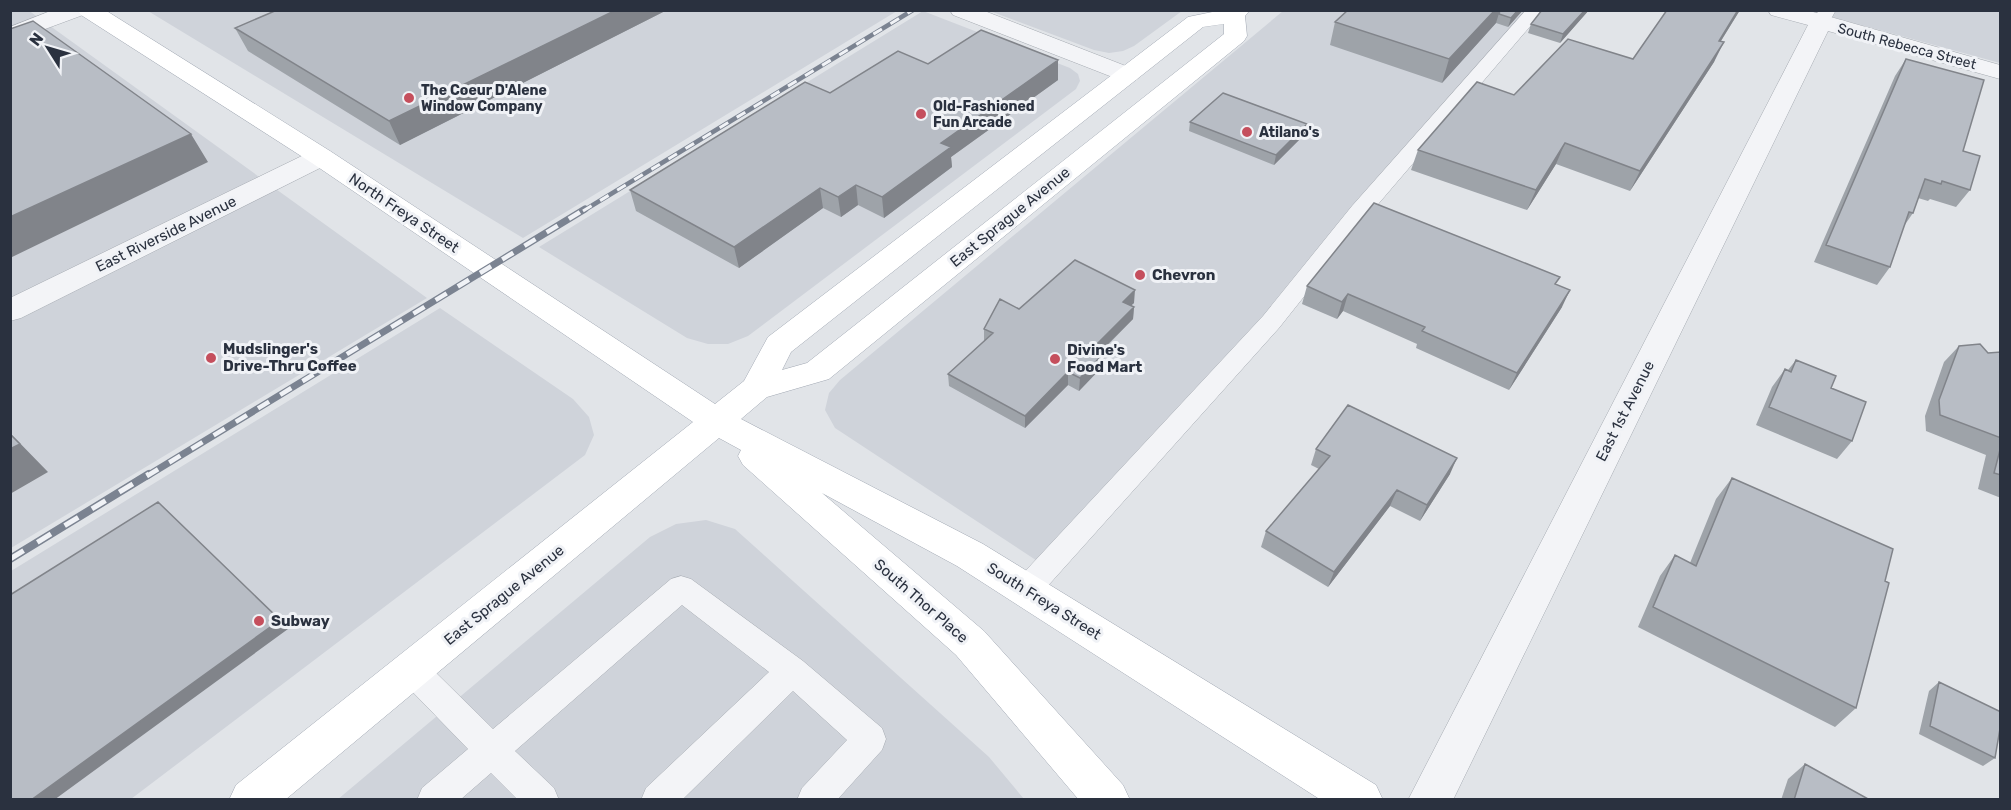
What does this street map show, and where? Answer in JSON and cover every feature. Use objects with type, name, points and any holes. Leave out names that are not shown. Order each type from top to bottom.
[{"type":"main road","name":"North Freya Street","points":[[89,10],[321,157],[716,421]]},
{"type":"main road","name":"East Sprague Avenue","points":[[250,800],[756,389],[818,371],[1236,36],[1237,13],[1196,22],[779,345],[756,389]]},
{"type":"main road","name":"South Freya Street","points":[[716,421],[970,555],[1361,800]]},
{"type":"main road","name":"South Thor Place","points":[[716,421],[970,643],[1109,795]]},
{"type":"street","points":[[10,35],[75,10]]},
{"type":"street","points":[[962,10],[1128,75]]},
{"type":"street","name":"South Rebecca Street","points":[[1779,10],[1824,16],[2001,72]]},
{"type":"street","name":"East 1st Avenue","points":[[1430,800],[1824,16]]},
{"type":"street","name":"East Riverside Avenue","points":[[10,311],[321,157]]},
{"type":"lane","points":[[1027,589],[1271,322],[1360,211],[1536,10]]},
{"type":"lane","points":[[434,800],[681,588],[792,671],[870,739],[814,800]]},
{"type":"lane","points":[[412,670],[457,714],[490,751],[542,800]]},
{"type":"lane","points":[[658,800],[792,671]]},
{"type":"shaded area","points":[[28,10],[427,298],[11,548],[10,11]]},
{"type":"shaded area","points":[[148,11],[897,11],[523,238]]},
{"type":"shaded area","points":[[923,11],[1070,68],[1078,74],[1080,81],[1076,89],[748,336],[728,344],[708,344],[687,338],[539,247]]},
{"type":"shaded area","points":[[990,11],[1182,11],[1134,46],[1123,51],[1109,53],[1094,50]]},
{"type":"shaded area","points":[[1283,11],[1543,11],[1057,574],[835,428],[825,410],[829,393],[840,380]]},
{"type":"shaded area","points":[[1810,11],[2000,11],[2000,63]]},
{"type":"shaded area","points":[[440,308],[573,399],[589,417],[594,435],[585,455],[131,799],[11,800],[11,571]]},
{"type":"shaded area","points":[[706,520],[735,529],[989,757],[1024,799],[337,800],[650,537],[676,524]]},
{"type":"building","name":"The Coeur D'Alene Window Company","points":[[277,10],[616,10],[389,121],[235,28]]},
{"type":"building","points":[[1348,10],[1495,10],[1449,59],[1335,22]]},
{"type":"building","points":[[1500,10],[1518,10],[1511,18],[1499,14]]},
{"type":"building","points":[[1542,10],[1585,10],[1563,34],[1531,24]]},
{"type":"building","points":[[1667,10],[1738,10],[1719,41],[1724,42],[1640,171],[1565,143],[1536,190],[1418,150],[1477,82],[1514,95],[1568,39],[1633,59]]},
{"type":"building","points":[[33,21],[191,134],[10,217],[10,29]]},
{"type":"building","points":[[981,30],[1058,60],[941,143],[951,147],[882,197],[856,185],[838,197],[820,188],[734,247],[630,190],[805,82],[830,93],[898,51],[928,64]]},
{"type":"building","points":[[1906,59],[1984,80],[1963,151],[1980,156],[1970,190],[1942,181],[1941,184],[1925,179],[1913,213],[1909,212],[1890,267],[1826,245]]},
{"type":"building","name":"Atilano's","points":[[1223,93],[1307,124],[1276,155],[1190,122]]},
{"type":"building","points":[[1374,203],[1560,277],[1555,284],[1570,290],[1517,373],[1422,331],[1425,327],[1348,294],[1342,302],[1307,286]]},
{"type":"building","name":"Chevron","points":[[1075,260],[1135,290],[1123,302],[1134,307],[1094,347],[1105,352],[1080,378],[1068,372],[1025,416],[948,374],[993,333],[984,329],[1000,299],[1019,309]]},
{"type":"building","points":[[1980,344],[1988,353],[2001,352],[2001,438],[1940,415],[1939,400],[1959,346]]},
{"type":"building","points":[[1796,360],[1836,376],[1831,388],[1866,402],[1852,441],[1769,407],[1785,369],[1791,372]]},
{"type":"building","points":[[1348,405],[1457,458],[1427,505],[1397,490],[1334,572],[1266,531],[1330,456],[1316,449]]},
{"type":"building","points":[[10,434],[20,444],[10,449]]},
{"type":"building","points":[[2001,446],[2001,475],[1994,473]]},
{"type":"building","points":[[1732,478],[1893,549],[1885,581],[1889,583],[1856,708],[1653,607],[1675,555],[1696,566]]},
{"type":"building","points":[[158,502],[280,620],[31,800],[10,800],[10,595]]},
{"type":"building","points":[[1939,682],[2001,712],[1995,758],[1930,726]]},
{"type":"building","points":[[1805,764],[1870,800],[1794,800]]},
{"type":"railway","points":[[583,211],[913,10]]},
{"type":"railway","points":[[147,476],[585,209]]},
{"type":"railway","points":[[10,559],[149,474]]},
{"type":"place","name":"The Coeur D'Alene Window Company","points":[[409,98]]},
{"type":"place","name":"Old-Fashioned Fun Arcade","points":[[921,114]]},
{"type":"place","name":"Atilano's","points":[[1247,132]]},
{"type":"place","name":"Chevron","points":[[1140,275]]},
{"type":"place","name":"Mudslinger's Drive-Thru Coffee","points":[[211,358]]},
{"type":"place","name":"Divine's Food Mart","points":[[1055,359]]},
{"type":"place","name":"Subway","points":[[259,621]]}]
